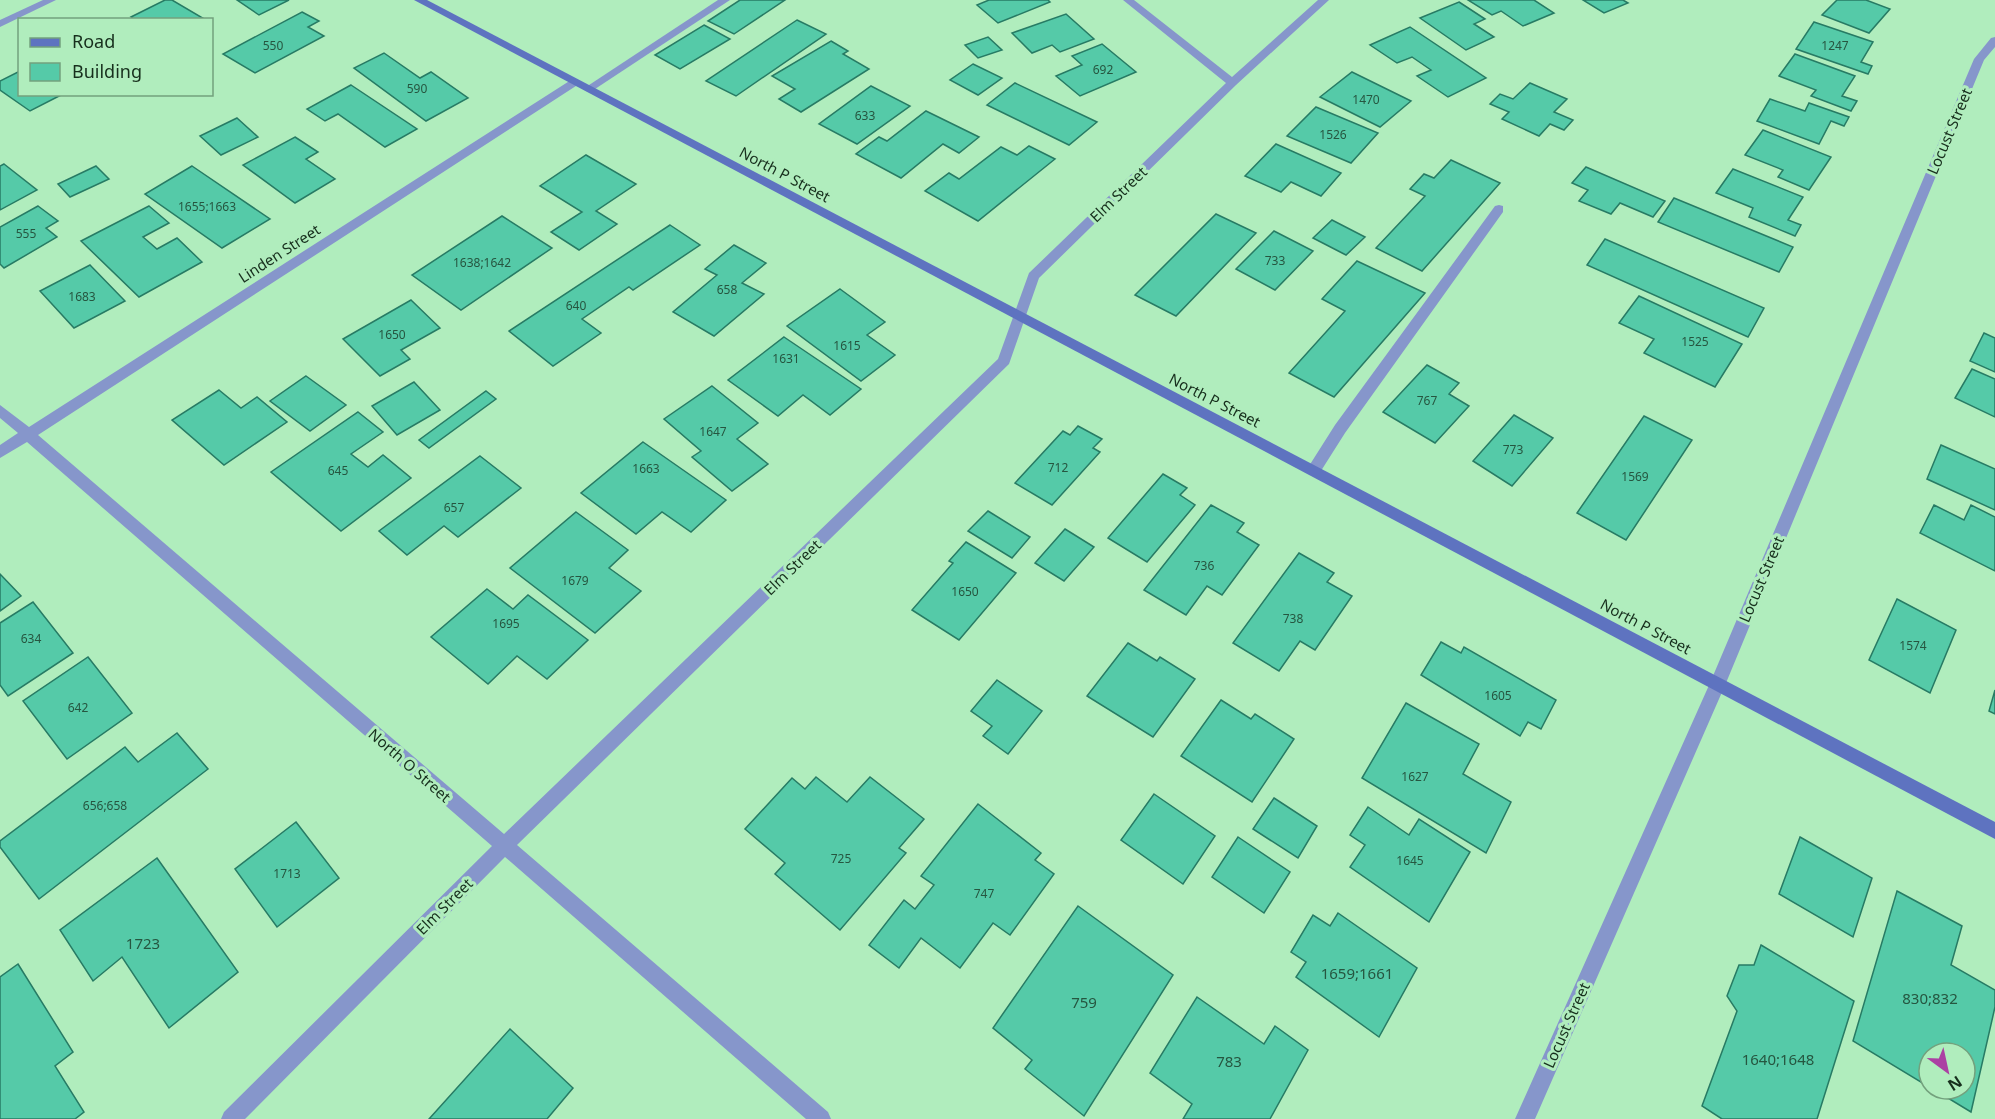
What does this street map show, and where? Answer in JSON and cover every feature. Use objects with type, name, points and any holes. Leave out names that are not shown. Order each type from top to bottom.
[{"type":"street","points":[[0,24],[51,0]]},
{"type":"street","name":"North P Street","points":[[419,0],[1995,831]]},
{"type":"street","name":"Linden Street","points":[[0,452],[582,86],[725,0]]},
{"type":"street","points":[[1128,0],[1232,83]]},
{"type":"street","name":"Elm Street","points":[[231,1119],[504,846],[1004,361],[1033,276],[1232,83],[1324,0]]},
{"type":"street","name":"Locust Street","points":[[1525,1119],[1718,683],[1979,59],[1995,40]]},
{"type":"street","points":[[1314,470],[1340,429],[1499,208]]},
{"type":"street","name":"North O Street","points":[[0,410],[821,1119]]},
{"type":"building","points":[[165,0],[172,0],[203,18],[132,18]]},
{"type":"building","points":[[237,0],[289,0],[259,15]]},
{"type":"building","points":[[740,0],[785,0],[734,34],[708,21]]},
{"type":"building","points":[[989,0],[1048,0],[1050,2],[998,23],[977,5]]},
{"type":"building","points":[[1468,0],[1534,0],[1554,13],[1523,26],[1501,11],[1492,15]]},
{"type":"building","points":[[1583,0],[1623,0],[1628,3],[1604,13]]},
{"type":"building","points":[[1837,0],[1866,0],[1890,9],[1869,33],[1822,15]]},
{"type":"building","points":[[1459,2],[1485,19],[1474,24],[1494,37],[1466,50],[1420,18]]},
{"type":"building","points":[[302,12],[319,21],[308,27],[324,36],[255,73],[223,54]]},
{"type":"building","points":[[1066,14],[1094,39],[1060,52],[1052,45],[1032,53],[1012,33]]},
{"type":"building","points":[[797,20],[826,34],[736,96],[706,81]]},
{"type":"building","points":[[1814,22],[1873,42],[1861,62],[1872,66],[1868,74],[1796,49]]},
{"type":"building","points":[[704,25],[730,39],[680,69],[655,55]]},
{"type":"building","points":[[1410,27],[1486,78],[1448,97],[1417,76],[1431,70],[1412,57],[1397,63],[1370,45]]},
{"type":"building","points":[[988,37],[1002,50],[978,58],[965,45]]},
{"type":"building","points":[[831,41],[848,51],[843,54],[869,69],[801,112],[779,99],[795,89],[772,76]]},
{"type":"building","points":[[1102,44],[1136,72],[1080,96],[1056,76],[1082,65],[1072,56]]},
{"type":"building","points":[[384,53],[420,78],[431,72],[468,98],[426,121],[354,68]]},
{"type":"building","points":[[1795,54],[1855,76],[1842,96],[1857,101],[1851,111],[1811,96],[1816,90],[1779,76]]},
{"type":"building","points":[[973,64],[1002,78],[978,95],[950,80]]},
{"type":"building","points":[[18,72],[18,96],[59,96],[30,111],[0,90],[0,81]]},
{"type":"building","points":[[1352,72],[1411,101],[1380,127],[1320,97]]},
{"type":"building","points":[[1015,83],[1097,122],[1069,145],[987,105]]},
{"type":"building","points":[[1530,83],[1567,99],[1554,112],[1573,120],[1564,130],[1550,124],[1539,136],[1502,119],[1509,112],[1490,104],[1500,94],[1513,99]]},
{"type":"building","points":[[351,85],[417,129],[385,147],[338,114],[325,121],[307,109]]},
{"type":"building","points":[[871,86],[910,106],[857,144],[819,124]]},
{"type":"building","points":[[1770,99],[1805,111],[1809,103],[1849,117],[1844,126],[1831,121],[1819,144],[1757,121]]},
{"type":"building","points":[[1316,107],[1378,133],[1351,163],[1287,136]]},
{"type":"building","points":[[926,111],[979,137],[959,153],[943,144],[901,178],[856,154],[879,137],[887,141]]},
{"type":"building","points":[[237,118],[258,137],[221,155],[200,136]]},
{"type":"building","points":[[1763,130],[1831,157],[1809,190],[1778,177],[1783,170],[1745,155]]},
{"type":"building","points":[[295,137],[318,152],[306,159],[335,179],[295,203],[243,165]]},
{"type":"building","points":[[1276,144],[1341,173],[1321,196],[1291,182],[1281,192],[1245,176]]},
{"type":"building","points":[[1029,146],[1055,159],[978,221],[925,191],[949,173],[959,179],[1001,147],[1017,155]]},
{"type":"building","points":[[586,155],[636,184],[596,211],[617,224],[579,250],[551,232],[582,212],[540,186]]},
{"type":"building","points":[[1451,160],[1500,183],[1422,271],[1376,248],[1425,196],[1410,189],[1424,174],[1434,178]]},
{"type":"building","points":[[4,164],[37,190],[0,210],[0,166]]},
{"type":"building","points":[[96,166],[109,179],[70,197],[58,184]]},
{"type":"building","points":[[192,166],[270,219],[222,248],[145,194]]},
{"type":"building","points":[[1586,167],[1665,201],[1653,217],[1620,203],[1611,214],[1579,201],[1588,190],[1572,183]]},
{"type":"building","points":[[1733,169],[1803,197],[1788,220],[1801,225],[1795,236],[1749,217],[1753,208],[1716,193]]},
{"type":"building","points":[[1674,198],[1793,247],[1779,272],[1658,222]]},
{"type":"building","points":[[38,206],[58,221],[46,228],[57,237],[4,268],[0,264],[0,227]]},
{"type":"building","points":[[149,206],[169,223],[143,237],[157,249],[177,238],[202,262],[139,297],[81,241]]},
{"type":"building","points":[[1216,214],[1256,233],[1176,316],[1135,295]]},
{"type":"building","points":[[502,216],[552,248],[461,310],[412,275]]},
{"type":"building","points":[[1332,220],[1365,237],[1346,255],[1313,238]]},
{"type":"building","points":[[670,225],[700,245],[633,290],[629,287],[582,319],[601,333],[553,366],[509,331]]},
{"type":"building","points":[[1274,231],[1313,251],[1275,290],[1236,269]]},
{"type":"building","points":[[1605,239],[1764,308],[1748,337],[1587,265]]},
{"type":"building","points":[[734,245],[766,263],[742,283],[764,294],[714,336],[673,312],[717,275],[705,269]]},
{"type":"building","points":[[1357,261],[1425,293],[1334,397],[1289,373],[1345,311],[1322,299]]},
{"type":"building","points":[[90,265],[125,301],[74,328],[40,291]]},
{"type":"building","points":[[840,289],[885,322],[867,335],[895,355],[861,381],[787,326]]},
{"type":"building","points":[[1639,296],[1742,344],[1715,387],[1644,353],[1654,339],[1619,323]]},
{"type":"building","points":[[411,300],[440,328],[401,350],[410,359],[380,376],[343,339]]},
{"type":"building","points":[[1984,333],[1995,338],[1995,372],[1970,361]]},
{"type":"building","points":[[784,337],[861,389],[830,415],[803,395],[778,416],[728,380]]},
{"type":"building","points":[[1427,365],[1459,383],[1449,394],[1469,406],[1435,443],[1383,412]]},
{"type":"building","points":[[1972,369],[1995,379],[1995,417],[1955,398]]},
{"type":"building","points":[[306,376],[346,405],[310,431],[270,401]]},
{"type":"building","points":[[414,382],[440,410],[397,435],[372,406]]},
{"type":"building","points":[[712,386],[758,423],[737,439],[768,464],[732,491],[692,457],[701,451],[664,419]]},
{"type":"building","points":[[219,390],[241,408],[257,397],[287,422],[224,465],[172,420]]},
{"type":"building","points":[[486,391],[496,399],[429,448],[419,440]]},
{"type":"building","points":[[358,412],[383,432],[351,454],[368,467],[383,455],[411,478],[341,531],[271,472]]},
{"type":"building","points":[[1514,415],[1553,438],[1512,486],[1473,461]]},
{"type":"building","points":[[1644,416],[1692,440],[1626,540],[1577,513]]},
{"type":"building","points":[[1078,426],[1102,439],[1093,448],[1100,452],[1052,505],[1015,483],[1063,431],[1070,435]]},
{"type":"building","points":[[643,442],[726,500],[691,532],[662,512],[636,534],[581,493]]},
{"type":"building","points":[[1941,445],[1995,469],[1995,510],[1927,479]]},
{"type":"building","points":[[480,456],[521,488],[458,537],[444,526],[407,555],[379,531]]},
{"type":"building","points":[[1163,474],[1187,488],[1180,495],[1195,505],[1147,562],[1108,538]]},
{"type":"building","points":[[1211,505],[1244,523],[1237,532],[1259,545],[1222,595],[1207,586],[1186,615],[1144,590]]},
{"type":"building","points":[[1934,505],[1964,520],[1971,505],[1995,517],[1995,571],[1920,533]]},
{"type":"building","points":[[988,511],[1030,537],[1012,558],[968,531]]},
{"type":"building","points":[[576,512],[628,550],[609,568],[641,591],[595,633],[510,568]]},
{"type":"building","points":[[1065,529],[1094,547],[1064,581],[1035,563]]},
{"type":"building","points":[[966,542],[1016,573],[959,640],[912,610],[953,563],[949,561]]},
{"type":"building","points":[[1299,553],[1334,573],[1327,582],[1352,596],[1315,650],[1300,641],[1279,671],[1233,643]]},
{"type":"building","points":[[0,574],[21,596],[0,611]]},
{"type":"building","points":[[487,589],[513,609],[528,595],[588,640],[547,679],[517,656],[488,684],[431,637]]},
{"type":"building","points":[[1897,599],[1956,630],[1930,693],[1869,660]]},
{"type":"building","points":[[33,602],[73,653],[8,696],[0,685],[0,623]]},
{"type":"building","points":[[1441,642],[1461,653],[1464,647],[1556,700],[1541,729],[1528,722],[1520,736],[1421,675]]},
{"type":"building","points":[[1128,643],[1157,661],[1160,657],[1195,679],[1153,737],[1087,696]]},
{"type":"building","points":[[88,657],[132,713],[67,759],[23,701]]},
{"type":"building","points":[[997,680],[1042,711],[1008,754],[983,736],[992,726],[971,711]]},
{"type":"building","points":[[1995,690],[1995,714],[1989,711]]},
{"type":"building","points":[[1221,700],[1251,719],[1255,714],[1294,739],[1252,802],[1181,756]]},
{"type":"building","points":[[1406,703],[1479,744],[1463,774],[1511,802],[1486,853],[1362,778]]},
{"type":"building","points":[[177,733],[208,769],[39,899],[0,847],[0,841],[125,747],[138,762]]},
{"type":"building","points":[[816,777],[847,802],[870,777],[924,819],[899,848],[906,853],[840,930],[775,874],[785,863],[745,829],[792,778],[805,789]]},
{"type":"building","points":[[1154,794],[1215,836],[1183,884],[1121,840]]},
{"type":"building","points":[[1274,798],[1317,826],[1298,858],[1253,829]]},
{"type":"building","points":[[978,804],[1041,853],[1035,860],[1054,874],[1010,935],[993,923],[960,968],[921,938],[899,968],[869,945],[904,900],[915,909],[934,885],[921,876]]},
{"type":"building","points":[[1368,807],[1409,835],[1419,819],[1470,852],[1429,922],[1350,867],[1365,845],[1350,835]]},
{"type":"building","points":[[296,822],[339,878],[277,927],[235,869]]},
{"type":"building","points":[[1238,837],[1290,872],[1264,913],[1212,877]]},
{"type":"building","points":[[1800,837],[1872,878],[1853,937],[1779,894]]},
{"type":"building","points":[[157,858],[238,972],[169,1028],[122,957],[93,981],[60,930]]},
{"type":"building","points":[[1897,891],[1962,926],[1951,965],[1995,990],[1995,1007],[1977,1086],[1977,1041],[1917,1041],[1917,1080],[1853,1041]]},
{"type":"building","points":[[1078,906],[1173,975],[1084,1116],[1025,1069],[1032,1060],[993,1028]]},
{"type":"building","points":[[1338,913],[1417,968],[1379,1037],[1296,977],[1306,962],[1291,952],[1313,915],[1330,926]]},
{"type":"building","points":[[1761,945],[1854,1001],[1817,1119],[1722,1119],[1702,1106],[1737,1011],[1727,996],[1739,965],[1754,965]]},
{"type":"building","points":[[18,964],[73,1052],[55,1066],[84,1112],[75,1119],[0,1119],[0,977]]},
{"type":"building","points":[[1197,997],[1264,1044],[1275,1026],[1308,1050],[1270,1119],[1183,1119],[1192,1104],[1150,1073]]},
{"type":"building","points":[[510,1029],[573,1088],[547,1119],[429,1119]]},
{"type":"building","points":[[1953,1101],[1974,1101],[1971,1112]]}]
